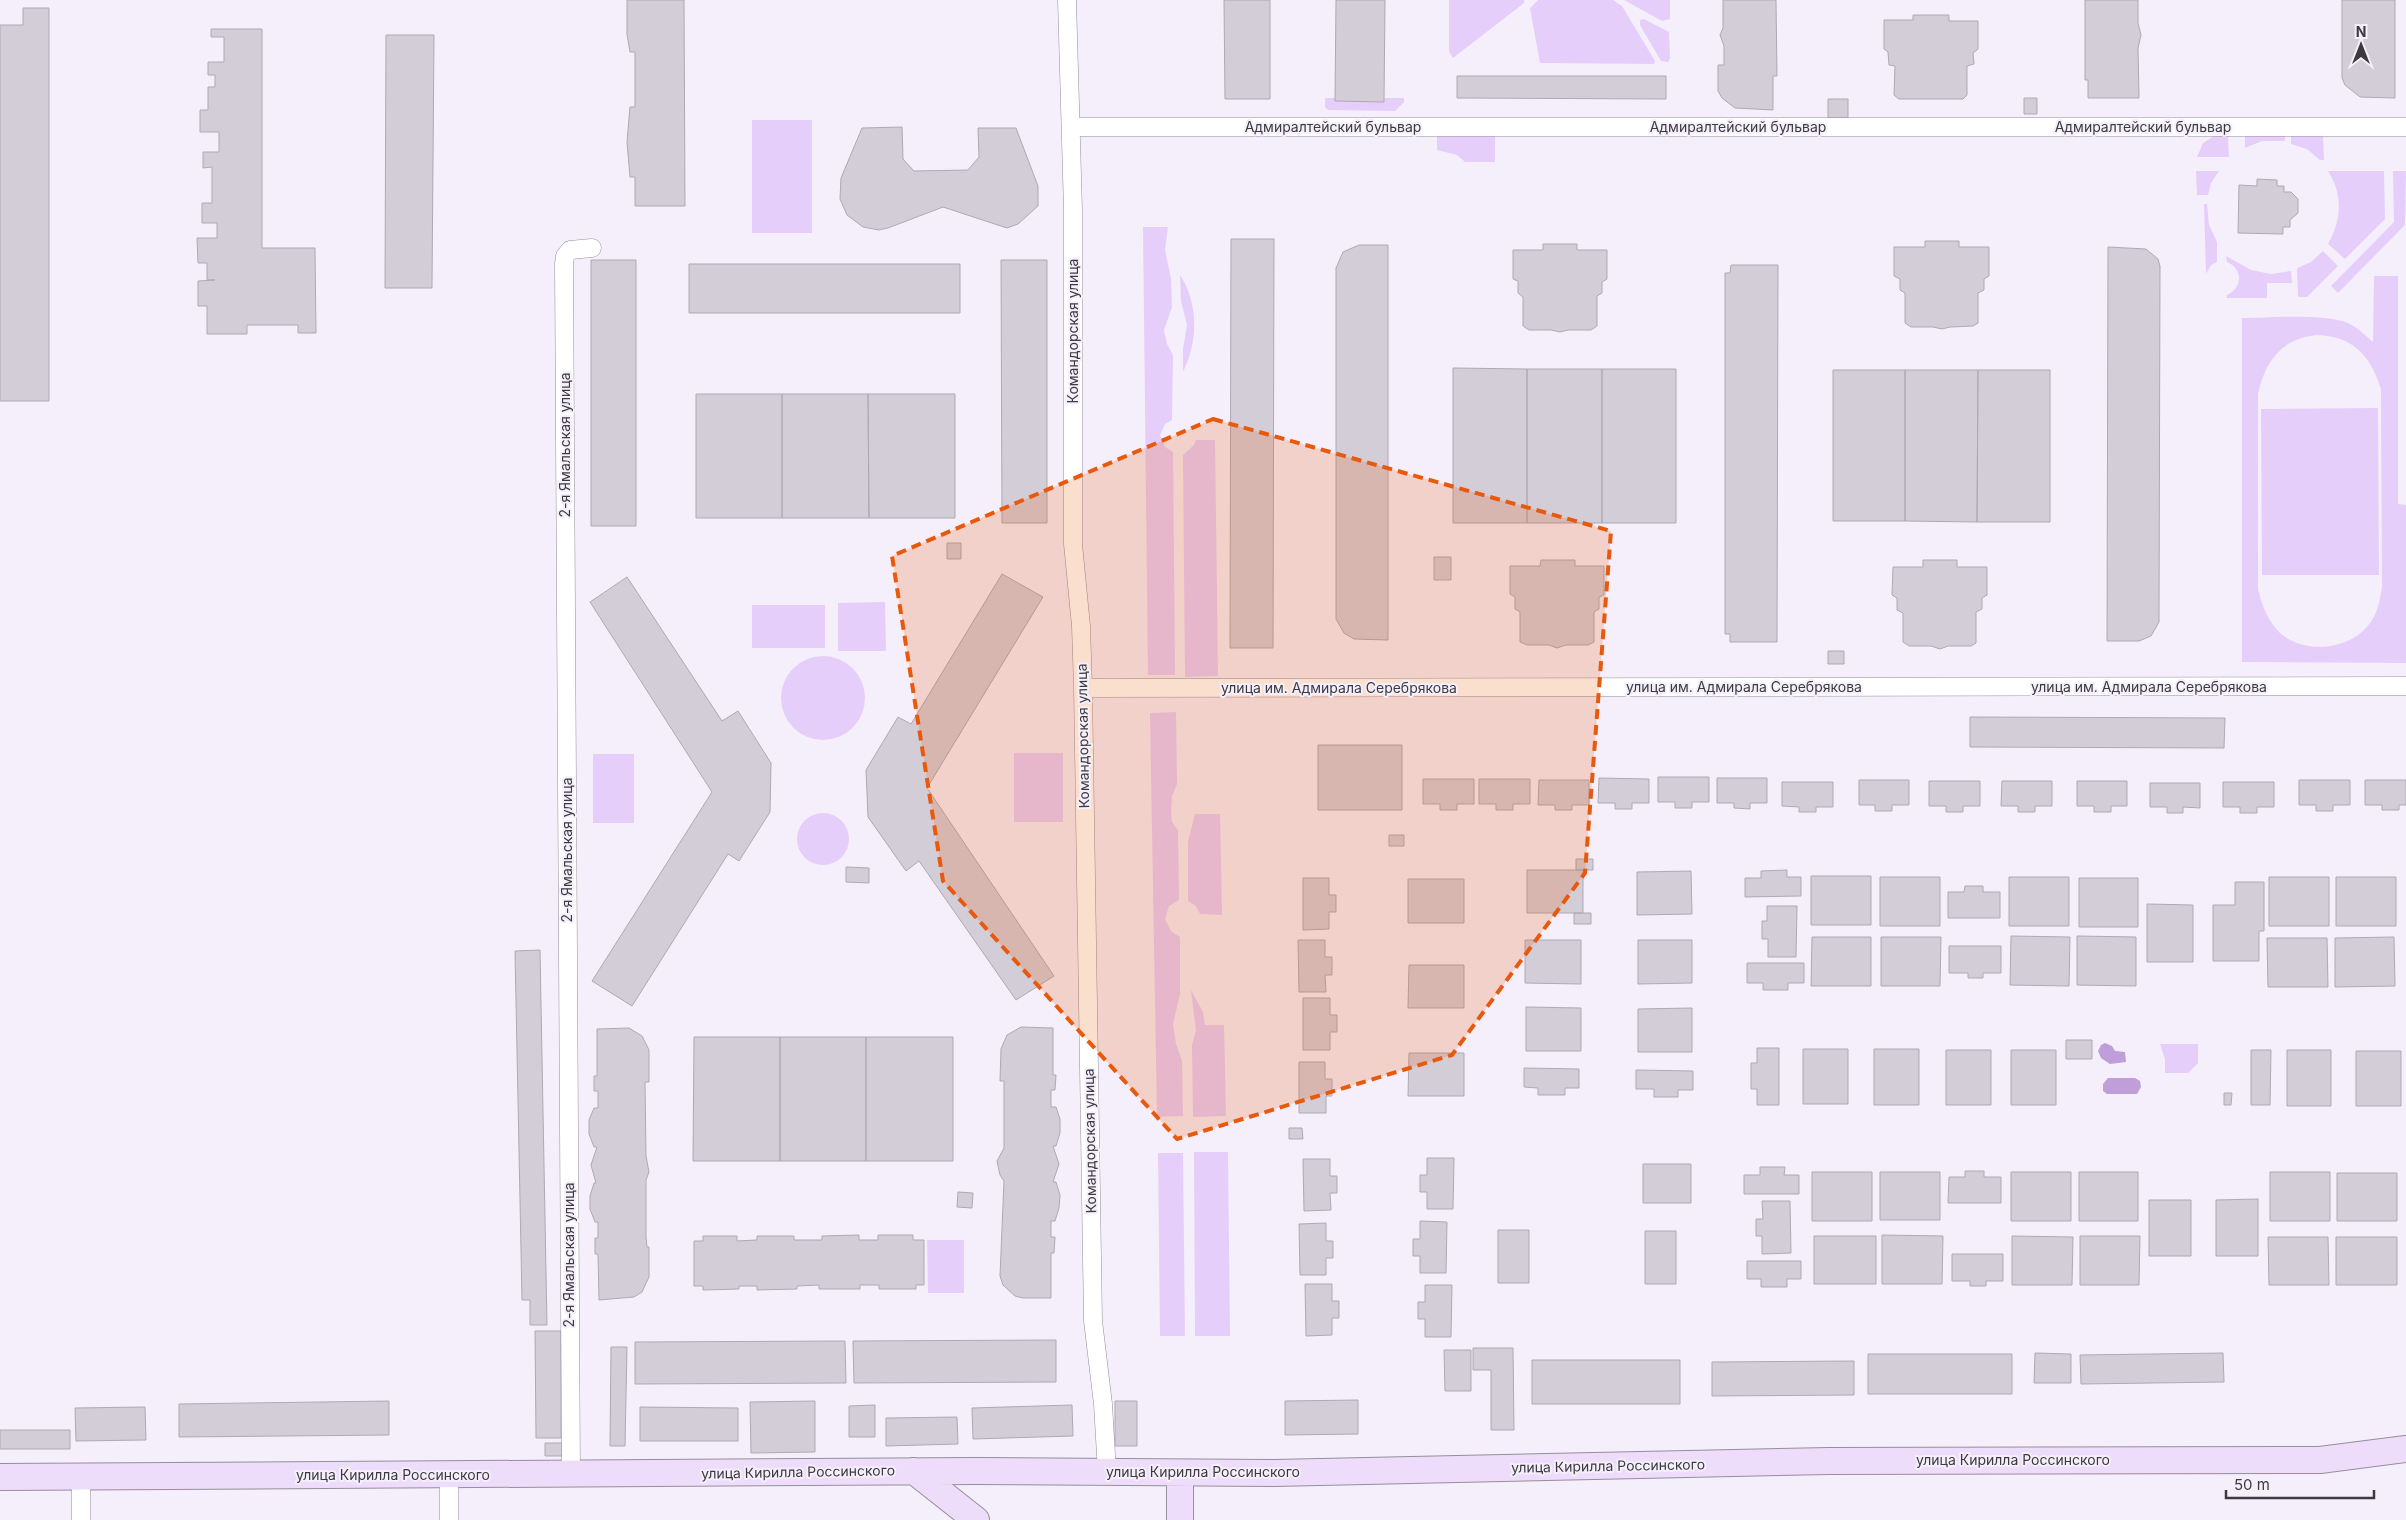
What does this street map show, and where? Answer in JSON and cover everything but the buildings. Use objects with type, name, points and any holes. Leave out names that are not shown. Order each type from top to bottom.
[{"type":"main road","name":"улица Кирилла Россинского","points":[[0,1477],[914,1471],[1296,1473],[1829,1461],[2320,1460],[2406,1449]]},
{"type":"main road","points":[[914,1471],[976,1520]]},
{"type":"main road","points":[[1180,1473],[1180,1520]]},
{"type":"street","name":"Командорская улица","points":[[1067,0],[1071,127],[1073,544],[1081,626],[1092,1321],[1103,1404],[1107,1472]]},
{"type":"street","name":"Адмиралтейский бульвар","points":[[1071,127],[2406,127]]},
{"type":"street","name":"2-я Ямальская улица","points":[[571,1474],[564,264],[565,256],[570,250],[592,248]]},
{"type":"street","name":"улица им. Адмирала Серебрякова","points":[[1082,688],[2406,686]]},
{"type":"street","points":[[448,1520],[449,1475]]},
{"type":"street","points":[[81,1476],[81,1520]]},
{"type":"highlighted area","points":[[1213,419],[1611,531],[1585,873],[1452,1055],[1177,1139],[943,881],[892,556]]},
{"type":"shaded area","points":[[1449,0],[1524,0],[1524,3],[1453,58],[1449,51]]},
{"type":"shaded area","points":[[1538,0],[1613,0],[1622,6],[1655,61],[1654,64],[1540,63],[1530,8]]},
{"type":"shaded area","points":[[1624,0],[1670,0],[1670,19],[1662,21]]},
{"type":"shaded area","points":[[1644,19],[1669,32],[1670,58],[1668,62],[1661,61],[1640,25],[1640,20]]},
{"type":"shaded area","points":[[1325,98],[1404,98],[1404,102],[1395,111],[1328,110],[1325,107]]},
{"type":"shaded area","points":[[752,120],[812,120],[812,233],[752,233]]},
{"type":"shaded area","points":[[1437,135],[1495,135],[1495,162],[1465,162],[1457,155],[1437,150]]},
{"type":"shaded area","points":[[2214,136],[2228,136],[2229,157],[2197,157],[2203,143]]},
{"type":"shaded area","points":[[2245,136],[2285,136],[2285,141],[2262,141],[2245,148]]},
{"type":"shaded area","points":[[2291,136],[2323,136],[2324,160],[2320,160],[2307,149],[2291,144]]},
{"type":"shaded area","points":[[2196,171],[2219,171],[2211,183],[2208,195],[2197,195]]},
{"type":"shaded area","points":[[2328,171],[2384,171],[2385,219],[2345,259],[2328,244],[2336,225],[2339,207],[2336,189]]},
{"type":"shaded area","points":[[2393,171],[2406,171],[2405,225],[2338,293],[2331,286],[2394,222]]},
{"type":"shaded area","points":[[2204,204],[2207,204],[2209,225],[2217,242],[2217,262],[2211,265],[2206,274]]},
{"type":"shaded area","points":[[1143,227],[1168,227],[1165,250],[1171,278],[1172,307],[1164,330],[1167,344],[1173,355],[1172,420],[1165,424],[1160,435],[1165,447],[1173,452],[1175,675],[1148,675]]},
{"type":"shaded area","points":[[2323,251],[2338,266],[2307,297],[2298,297],[2297,268],[2311,262]]},
{"type":"shaded area","points":[[2226,256],[2251,270],[2271,274],[2291,271],[2292,283],[2267,283],[2267,298],[2227,298],[2227,295],[2236,287],[2239,278],[2236,269],[2227,262]]},
{"type":"shaded area","points":[[1180,275],[1191,298],[1194,323],[1192,348],[1183,372],[1183,349],[1187,325],[1181,301]]},
{"type":"shaded area","points":[[2374,276],[2398,276],[2398,504],[2406,505],[2406,663],[2242,662],[2242,318],[2311,317],[2337,320],[2352,325],[2373,342]],"holes":[[[2316,335],[2329,336],[2350,344],[2365,357],[2377,377],[2381,389],[2382,587],[2375,615],[2362,632],[2340,644],[2314,647],[2302,645],[2280,633],[2266,613],[2258,589],[2258,394],[2270,362],[2284,347],[2304,337]]]},
{"type":"shaded area","points":[[2378,408],[2379,575],[2262,575],[2261,409]]},
{"type":"shaded area","points":[[1196,440],[1215,440],[1218,676],[1185,677],[1183,455],[1194,445]]},
{"type":"shaded area","points":[[885,602],[886,651],[838,651],[838,603]]},
{"type":"shaded area","points":[[752,605],[825,605],[825,648],[752,648]]},
{"type":"shaded area","points":[[823,656],[846,663],[858,675],[865,698],[858,721],[846,733],[823,740],[800,733],[788,721],[781,698],[788,675],[800,663]]},
{"type":"shaded area","points":[[1176,712],[1177,784],[1172,796],[1171,811],[1172,822],[1178,830],[1179,900],[1169,906],[1165,919],[1171,931],[1180,937],[1180,994],[1173,1024],[1176,1044],[1182,1061],[1183,1116],[1157,1117],[1150,713]]},
{"type":"shaded area","points":[[1014,753],[1063,753],[1063,822],[1014,822]]},
{"type":"shaded area","points":[[593,754],[634,754],[634,823],[593,823]]},
{"type":"shaded area","points":[[823,813],[833,815],[841,821],[847,829],[849,839],[847,849],[841,857],[833,863],[823,865],[813,863],[805,857],[799,849],[797,839],[799,829],[805,821],[813,815]]},
{"type":"shaded area","points":[[1195,814],[1220,814],[1222,915],[1200,914],[1196,906],[1188,901],[1188,842]]},
{"type":"shaded area","points":[[1191,990],[1203,1012],[1205,1025],[1224,1025],[1226,1116],[1193,1117],[1192,1045],[1196,1030]]},
{"type":"shaded area","points":[[2105,1043],[2112,1046],[2115,1051],[2125,1052],[2126,1062],[2110,1064],[2101,1058],[2098,1051],[2101,1045]]},
{"type":"shaded area","points":[[2160,1044],[2198,1044],[2198,1063],[2188,1073],[2165,1073],[2165,1059]]},
{"type":"shaded area","points":[[2108,1078],[2135,1078],[2140,1081],[2141,1087],[2137,1094],[2107,1094],[2103,1091],[2103,1084]]},
{"type":"shaded area","points":[[1194,1152],[1228,1152],[1230,1336],[1195,1336]]},
{"type":"shaded area","points":[[1158,1153],[1183,1153],[1185,1336],[1160,1336]]},
{"type":"shaded area","points":[[927,1240],[964,1240],[964,1293],[928,1293]]}]
